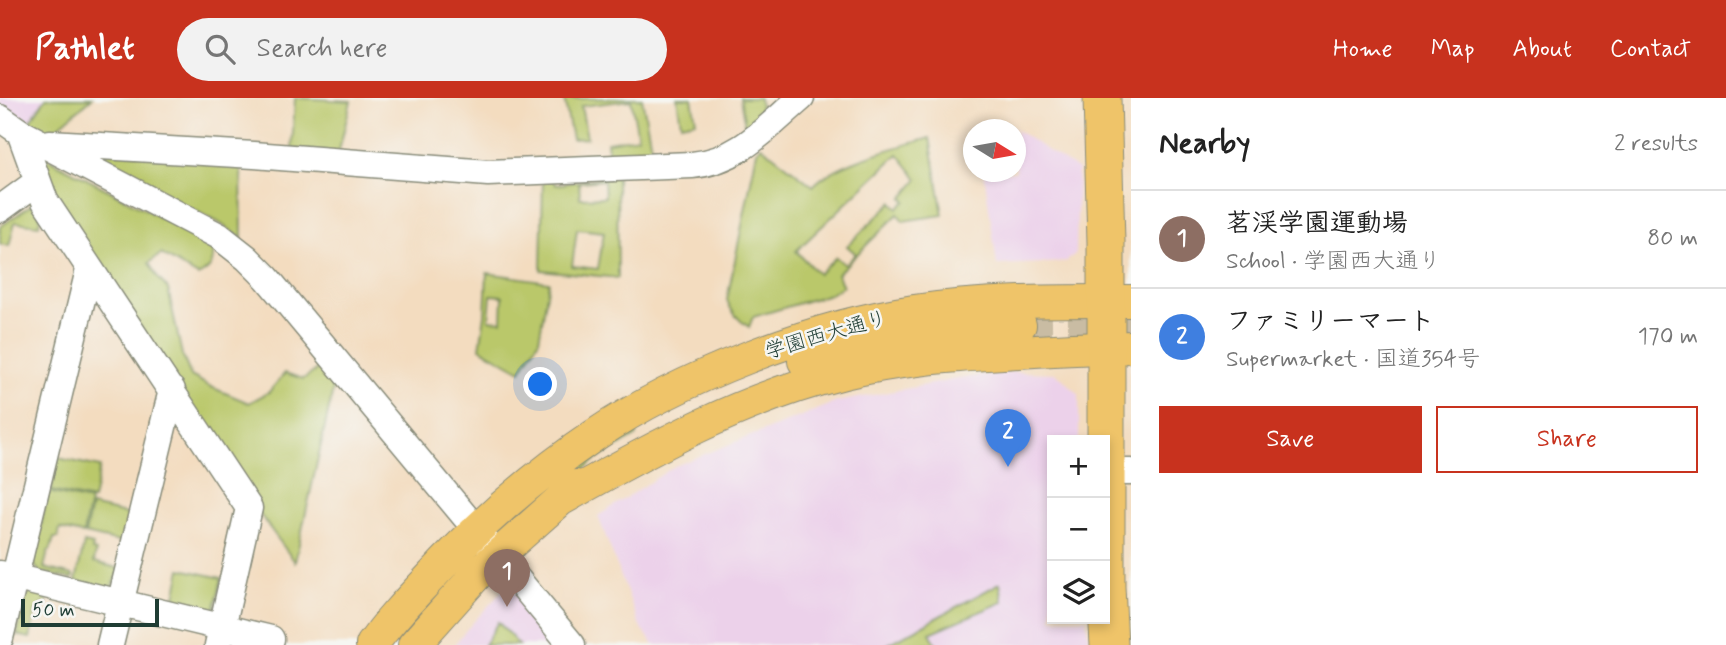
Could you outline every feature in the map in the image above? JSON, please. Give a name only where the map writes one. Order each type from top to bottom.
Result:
[{"type":"highway","points":[[1102,98],[1118,301],[1106,586],[1109,645]]},
{"type":"main road","name":"学園西大通り","points":[[372,645],[423,585],[477,529],[593,436],[682,386],[770,350],[843,326],[915,311],[1042,300],[1118,301]]},
{"type":"main road","name":"学園西大通り","points":[[550,469],[577,460],[653,418],[779,369],[840,350],[944,331],[1020,325]]},
{"type":"main road","name":"学園西大通り","points":[[562,499],[693,427],[748,404],[843,373],[901,361],[944,356],[1118,347]]},
{"type":"main road","name":"学園西大通り","points":[[414,645],[440,613],[497,554],[596,467],[688,406]]},
{"type":"street","points":[[21,131],[254,155],[488,173],[692,165],[720,160],[742,148],[801,98]]},
{"type":"street","points":[[21,131],[45,201],[249,508],[220,636]]},
{"type":"street","points":[[21,131],[219,236],[247,258],[267,278],[572,645]]},
{"type":"street","points":[[0,209],[37,182]]},
{"type":"street","points":[[0,639],[7,576],[89,270]]},
{"type":"street","points":[[110,645],[172,390]]},
{"type":"street","points":[[7,576],[120,604],[220,636],[271,639]]},
{"type":"shaded area","points":[[0,98],[46,98],[27,125],[0,105]]},
{"type":"shaded area","points":[[1026,136],[1078,170],[1076,253],[1066,262],[997,265],[985,182],[1026,182]]},
{"type":"shaded area","points":[[1012,372],[1056,373],[1079,394],[1079,435],[1047,435],[1047,624],[1087,624],[1089,645],[937,645],[930,633],[1002,602],[1000,583],[887,645],[654,645],[640,626],[598,516],[675,466],[837,402],[963,378]]},
{"type":"shaded area","points":[[508,585],[558,645],[454,645],[467,629]]},
{"type":"green space","points":[[46,98],[92,98],[50,134],[27,125]]},
{"type":"green space","points":[[295,98],[351,101],[338,155],[292,149]]},
{"type":"green space","points":[[642,98],[653,157],[609,160],[607,142],[638,137],[631,100],[581,106],[587,138],[572,139],[564,99]]},
{"type":"green space","points":[[677,98],[692,98],[696,121],[681,124]]},
{"type":"green space","points":[[740,98],[759,98],[762,118],[748,128],[745,125]]},
{"type":"green space","points":[[930,138],[943,215],[903,221],[898,214],[837,274],[843,286],[830,294],[753,317],[749,327],[738,319],[727,300],[757,151],[761,146],[813,186],[823,177],[851,163]],"holes":[[[898,154],[918,179],[903,198],[906,201],[898,208],[892,202],[847,246],[856,254],[845,265],[836,257],[818,274],[796,251]]]},
{"type":"green space","points":[[94,150],[241,161],[242,238],[218,222],[92,160]]},
{"type":"green space","points":[[45,157],[202,239],[213,249],[211,266],[198,276],[161,254],[149,263],[168,289],[182,355],[191,376],[249,403],[269,392],[285,373],[303,379],[320,365],[337,372],[295,562],[258,512],[48,193],[39,158]]},
{"type":"green space","points":[[617,175],[618,278],[541,270],[543,180],[552,179],[556,185]],"holes":[[[604,180],[605,197],[580,198],[579,182]],[[577,229],[604,232],[598,269],[572,266]]]},
{"type":"green space","points":[[31,205],[41,210],[39,225],[15,222],[9,246],[0,244],[0,227]]},
{"type":"green space","points":[[487,273],[549,282],[539,340],[521,371],[480,348]],"holes":[[[491,295],[503,296],[502,321],[489,320]]]},
{"type":"green space","points":[[636,432],[637,435],[597,459],[516,523],[509,513],[610,445]]},
{"type":"green space","points":[[58,458],[100,467],[93,500],[51,491]]},
{"type":"green space","points":[[48,492],[90,501],[83,534],[60,529],[58,538],[54,538],[48,551],[44,568],[73,575],[72,579],[40,572],[33,564]]},
{"type":"green space","points":[[91,506],[134,516],[128,544],[85,534]]},
{"type":"green space","points":[[84,543],[93,545],[92,550],[96,551],[94,562],[121,569],[110,589],[76,581]]},
{"type":"green space","points":[[181,569],[222,578],[214,611],[174,601]]},
{"type":"green space","points":[[1000,583],[1003,602],[930,633],[937,645],[887,645]]},
{"type":"green space","points":[[32,592],[48,595],[47,603],[36,610],[30,638],[17,635],[25,597]]},
{"type":"green space","points":[[498,622],[519,645],[484,645]]},
{"type":"tunnel","points":[[1020,325],[1131,323]]},
{"type":"place","name":"ファミリーマート","points":[[1008,467]]},
{"type":"place","name":"茗渓学園運動場","points":[[507,607]]}]
